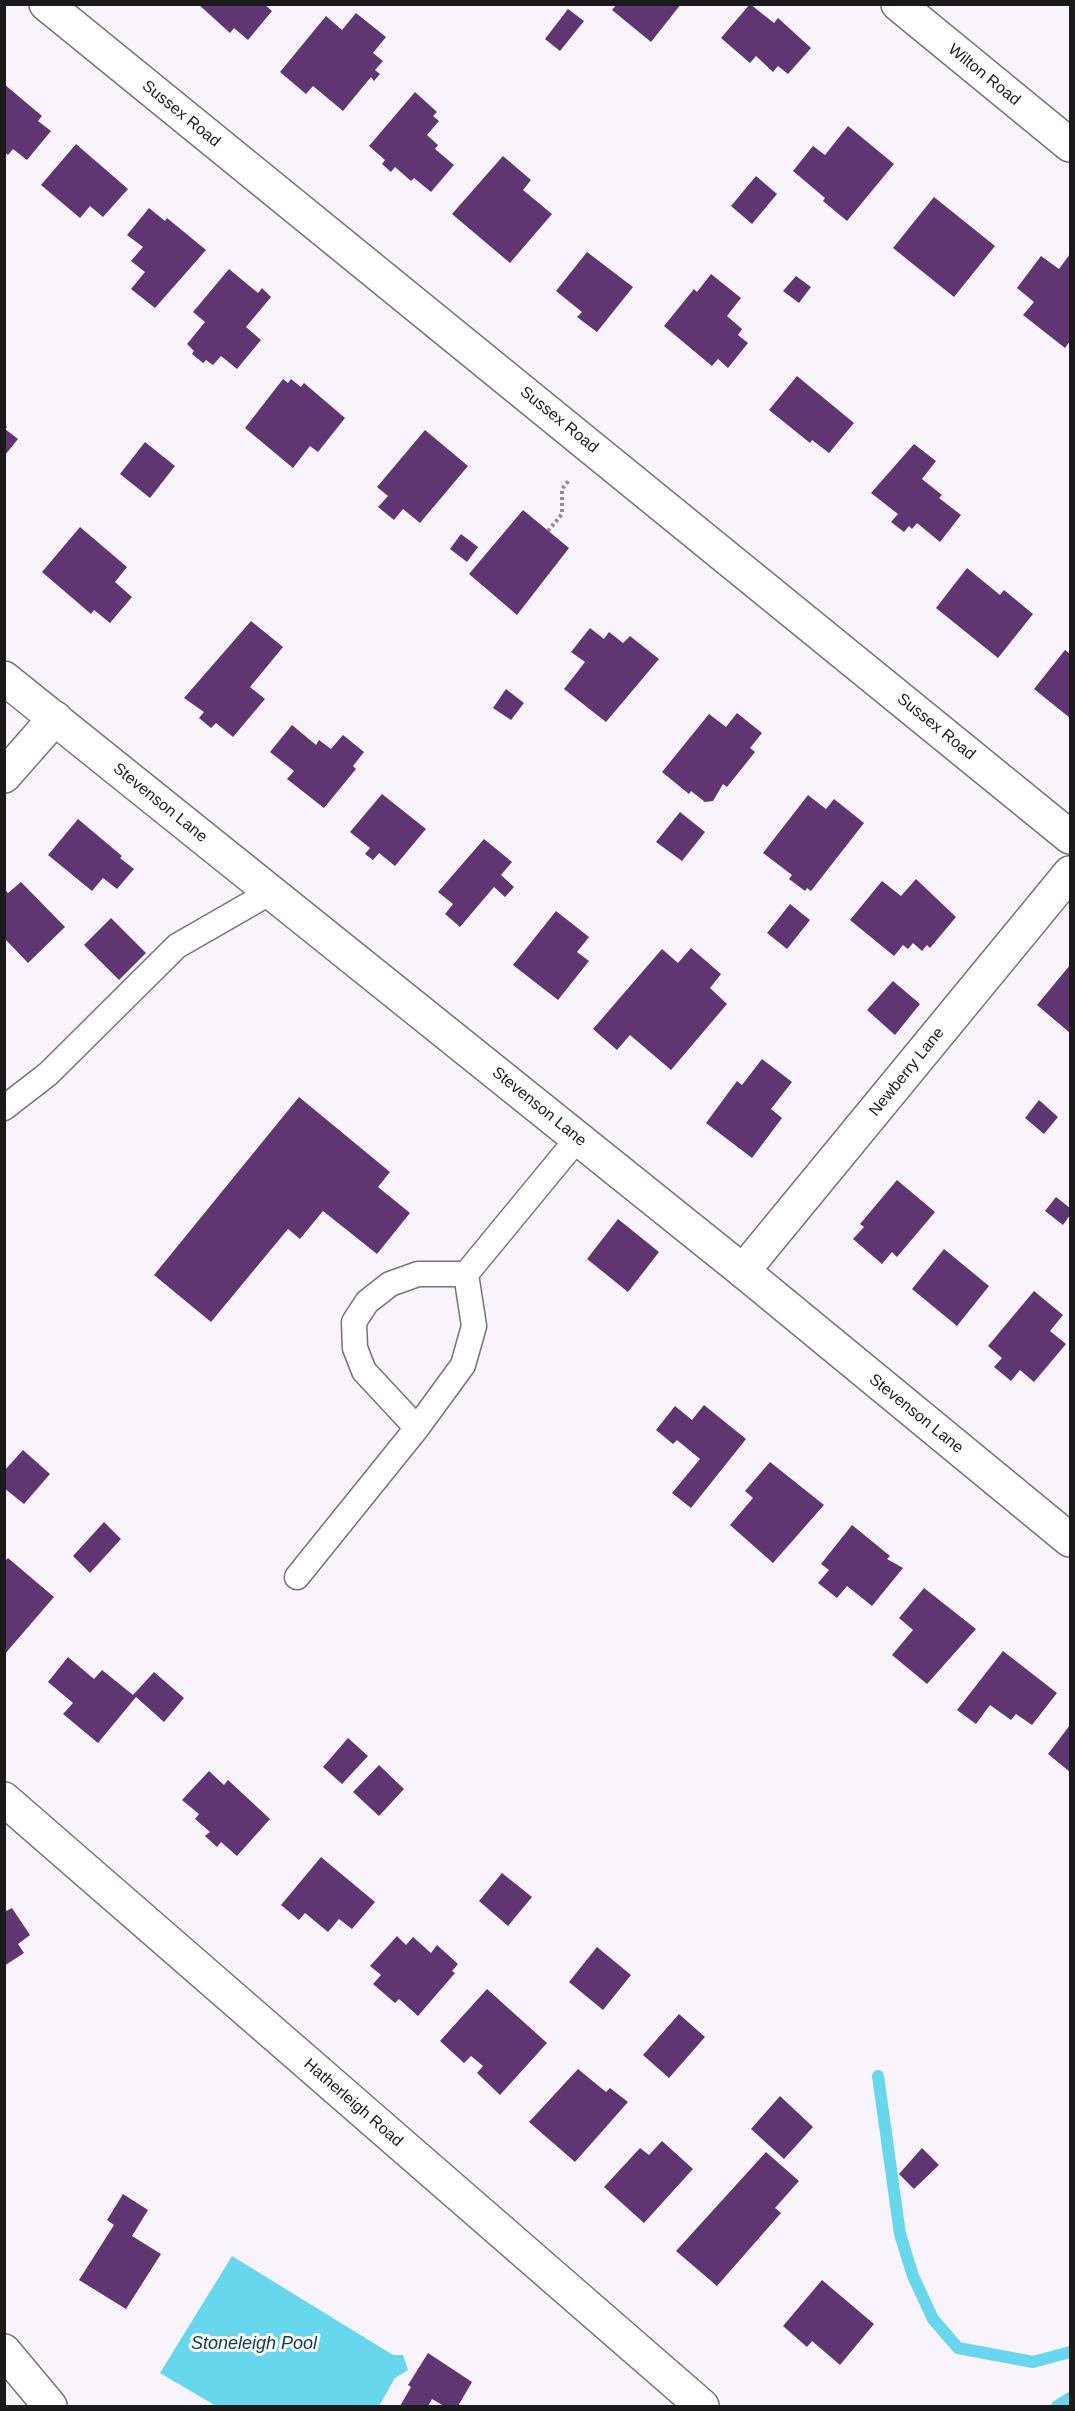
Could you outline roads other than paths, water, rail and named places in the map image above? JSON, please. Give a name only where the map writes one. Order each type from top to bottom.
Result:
[{"type":"street","name":"Sussex Road","points":[[46,4],[1071,837]]},
{"type":"street","name":"Wilton Road","points":[[898,4],[1071,145]]},
{"type":"street","name":"Stevenson Lane","points":[[4,678],[743,1271],[1071,1540]]},
{"type":"street","points":[[4,776],[55,718]]},
{"type":"street","name":"Newberry Lane","points":[[743,1271],[1071,873]]},
{"type":"street","name":"Hatherleigh Road","points":[[4,1798],[702,2406]]},
{"type":"street","points":[[4,2351],[50,2406]]},
{"type":"lane","points":[[4,1108],[48,1074],[177,946],[271,892]]},
{"type":"lane","points":[[297,1577],[417,1428],[463,1365],[474,1326],[465,1274],[578,1138]]},
{"type":"lane","points":[[417,1428],[364,1371],[355,1348],[354,1322],[367,1302],[390,1284],[418,1274],[465,1274]]},
{"type":"water","name":"Stoneleigh Pool","points":[[232,2256],[393,2355],[403,2355],[408,2370],[395,2378],[379,2406],[216,2406],[160,2373]]},
{"type":"waterway","points":[[878,2076],[900,2234],[913,2276],[933,2319],[958,2348],[1033,2362],[1070,2352]]},
{"type":"waterway","points":[[1057,2406],[1070,2398]]}]
